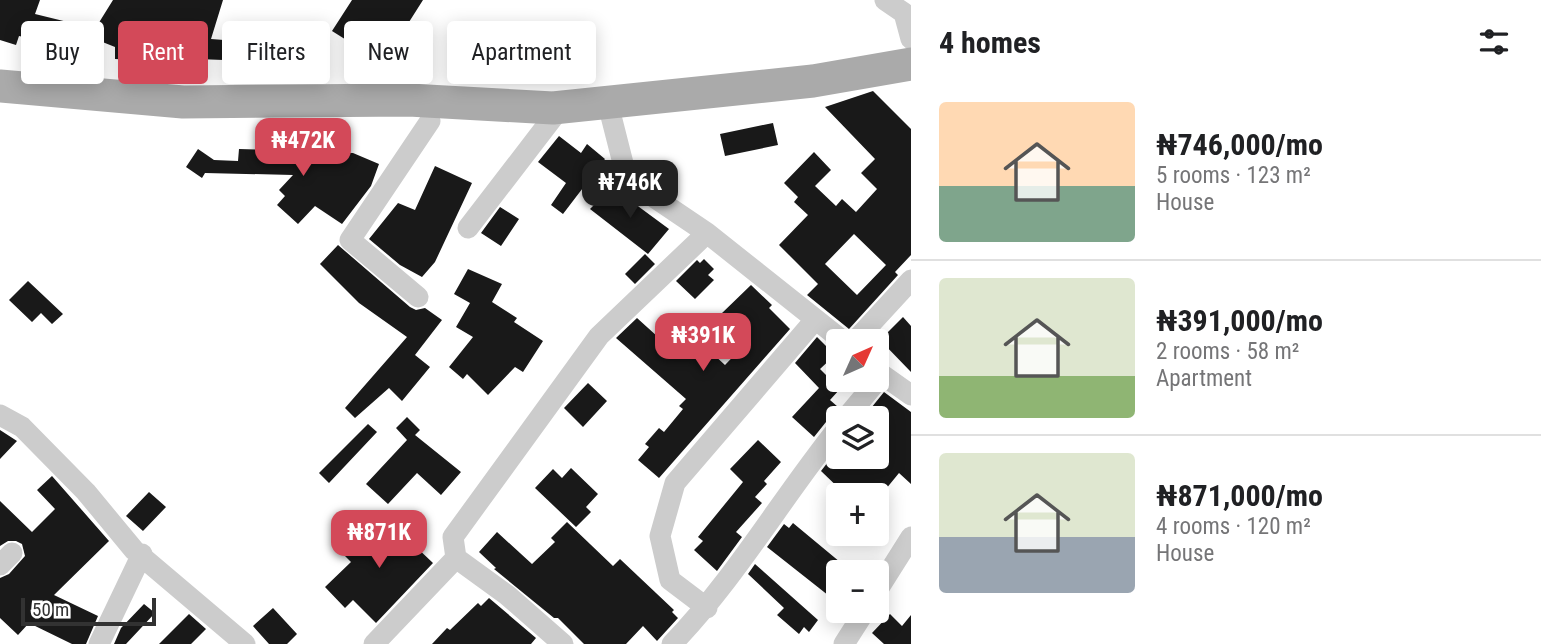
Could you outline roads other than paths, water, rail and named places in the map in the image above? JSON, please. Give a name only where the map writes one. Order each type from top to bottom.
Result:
[{"type":"main road","points":[[0,86],[183,102],[409,100],[553,108],[800,83],[911,64]]},
{"type":"main road","points":[[0,98],[61,100],[197,115],[430,121],[554,116],[759,100],[911,76]]},
{"type":"street","points":[[885,0],[904,13],[911,39]]},
{"type":"street","points":[[610,112],[627,179],[707,233],[826,329]]},
{"type":"street","points":[[468,228],[554,116]]},
{"type":"street","points":[[418,298],[350,240],[430,121]]},
{"type":"street","points":[[563,644],[507,595],[456,558],[453,537],[599,337],[707,233]]},
{"type":"street","points":[[866,329],[911,280]]},
{"type":"street","points":[[707,608],[670,580],[660,536],[675,483],[814,321]]},
{"type":"street","points":[[889,380],[911,395]]},
{"type":"street","points":[[0,415],[22,427],[86,492],[134,550],[246,644]]},
{"type":"street","points":[[671,644],[707,608],[799,476],[826,443]]},
{"type":"street","points":[[889,573],[911,537]]},
{"type":"street","points":[[99,644],[142,554]]},
{"type":"street","points":[[374,644],[456,558]]},
{"type":"street","points":[[844,644],[857,623]]}]
